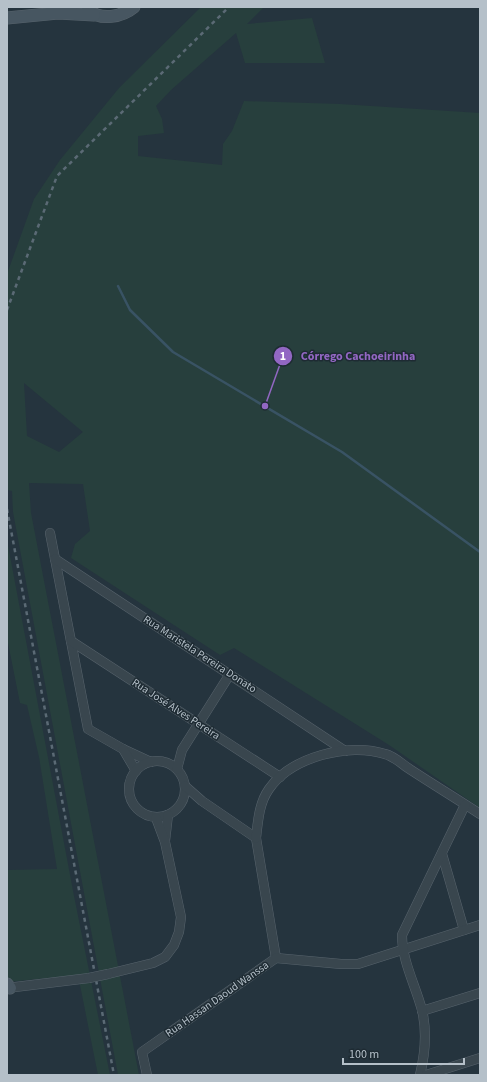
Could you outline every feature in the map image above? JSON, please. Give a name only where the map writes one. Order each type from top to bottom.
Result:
[{"type":"street","points":[[28,15],[45,7]]},
{"type":"street","points":[[7,18],[28,15],[89,11],[114,16],[124,14],[134,7]]},
{"type":"street","points":[[50,533],[88,729],[123,749],[151,762],[165,762],[177,769],[182,777],[185,786],[183,801],[177,810],[168,815],[156,818],[141,812],[131,800],[130,785],[136,771],[151,762]]},
{"type":"street","name":"Rua Maristela Pereira Donato","points":[[55,559],[345,751]]},
{"type":"street","name":"Rua José Alves Pereira","points":[[71,641],[280,777]]},
{"type":"street","points":[[177,769],[182,750],[230,674]]},
{"type":"street","points":[[123,749],[136,771]]},
{"type":"street","points":[[165,762],[182,750]]},
{"type":"street","points":[[276,958],[256,838],[259,810],[269,788],[295,765],[316,756],[345,751],[362,750],[386,754],[480,814]]},
{"type":"street","points":[[185,786],[202,801],[256,838]]},
{"type":"street","points":[[183,801],[202,801]]},
{"type":"street","points":[[420,1075],[424,1060],[422,1011],[402,949],[402,935],[466,805]]},
{"type":"street","points":[[164,842],[168,815]]},
{"type":"street","points":[[8,986],[88,978],[152,963],[165,957],[174,945],[179,932],[180,918],[164,842],[156,818]]},
{"type":"street","points":[[442,854],[464,930]]},
{"type":"street","name":"Rua Hassan Daoud Wanssa","points":[[147,1075],[142,1052],[276,958],[341,964],[358,964],[480,925]]},
{"type":"street","points":[[422,1011],[480,993]]},
{"type":"street","points":[[426,1075],[480,1058]]},
{"type":"green space","points":[[201,7],[264,7],[247,24],[312,18],[325,63],[245,63],[236,33],[171,90],[156,106],[162,119],[164,133],[138,136],[138,156],[222,165],[223,144],[232,131],[244,101],[340,104],[480,113],[480,808],[389,745],[234,648],[220,655],[71,558],[75,544],[90,531],[83,484],[29,483],[31,513],[139,1075],[118,1075],[13,512],[12,491],[7,490],[7,274],[34,199],[60,160],[119,88]],"holes":[[[24,383],[83,432],[59,452],[27,436]]]},
{"type":"green space","points":[[7,540],[74,896],[110,1075],[98,1075],[78,975],[7,982],[7,870],[57,869],[39,757],[27,705],[20,703],[7,638]]},
{"type":"waterway","points":[[118,286],[130,310],[173,352],[342,452],[480,552]]},
{"type":"railway","points":[[7,310],[57,176],[229,7]]},
{"type":"railway","points":[[7,509],[114,1075]]},
{"type":"place","name":"Córrego Cachoeirinha","points":[[265,406]]}]
